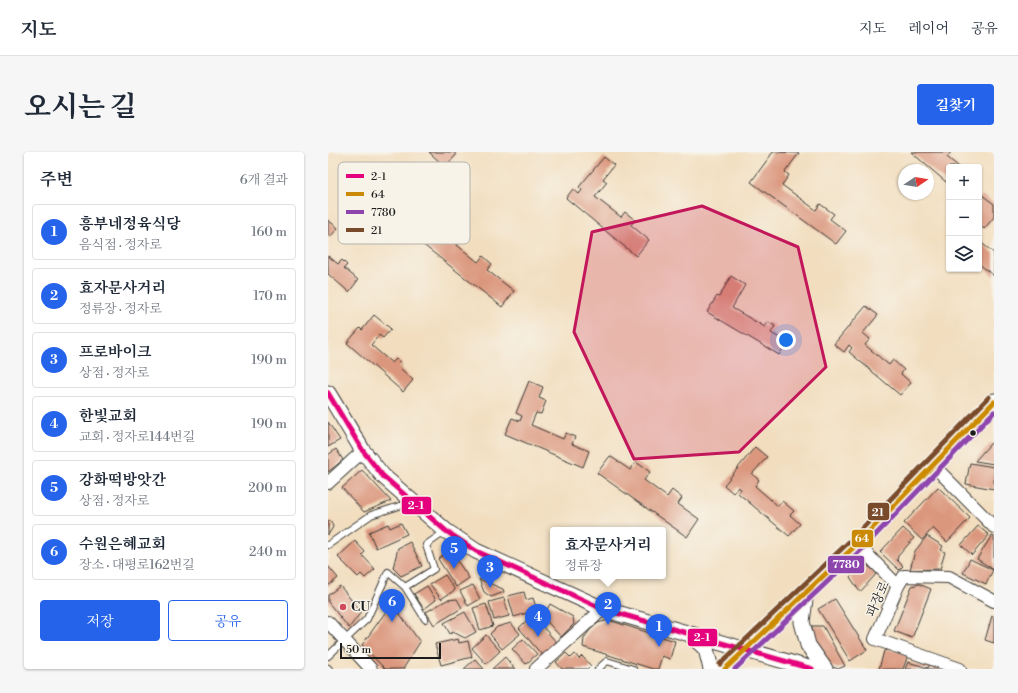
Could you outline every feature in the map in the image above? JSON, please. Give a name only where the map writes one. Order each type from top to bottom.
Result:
[{"type":"main road","points":[[724,669],[857,544],[994,402]]},
{"type":"street","points":[[328,393],[363,451],[384,476],[446,532],[476,551],[603,609],[812,669]]},
{"type":"street","points":[[328,483],[363,451]]},
{"type":"street","points":[[933,465],[994,527]]},
{"type":"street","points":[[857,544],[898,586]]},
{"type":"street","name":"파장로","points":[[960,669],[875,639],[898,586],[904,576],[949,577],[994,602]]},
{"type":"street","points":[[806,592],[802,622],[808,645],[826,669]]},
{"type":"street","points":[[536,669],[603,609]]},
{"type":"street","points":[[328,622],[371,669]]},
{"type":"street","points":[[692,635],[706,649],[711,669]]},
{"type":"lane","points":[[328,545],[371,515],[412,502]]},
{"type":"lane","points":[[405,587],[434,569],[426,545],[446,532]]},
{"type":"lane","points":[[328,656],[367,619],[388,572],[405,587],[425,619]]},
{"type":"lane","points":[[598,669],[607,661],[633,669]]},
{"type":"highlighted area","points":[[702,206],[798,247],[826,367],[739,452],[634,459],[574,332],[592,232]]},
{"type":"building","points":[[429,152],[454,152],[456,155],[450,162],[440,162]]},
{"type":"building","points":[[773,152],[799,153],[785,172],[789,175],[782,185],[816,210],[820,204],[834,214],[830,219],[846,231],[836,244],[751,182]]},
{"type":"building","points":[[911,152],[951,152],[947,157],[955,164],[946,164],[946,182],[934,172],[934,164],[925,164]]},
{"type":"building","points":[[604,157],[614,165],[603,179],[607,182],[595,197],[621,217],[625,212],[635,220],[631,225],[649,240],[636,256],[566,198],[573,189],[579,194],[582,190],[579,187]]},
{"type":"building","points":[[982,195],[994,204],[994,217],[984,229],[982,227]]},
{"type":"building","points":[[328,220],[338,228],[330,237],[328,235]]},
{"type":"building","points":[[982,243],[994,253],[994,276],[982,266]]},
{"type":"building","points":[[422,244],[456,244],[478,262],[483,256],[492,264],[487,270],[514,291],[502,307]]},
{"type":"building","points":[[328,256],[338,264],[342,260],[347,265],[344,268],[358,280],[349,292],[328,274]]},
{"type":"building","points":[[731,276],[745,285],[732,308],[765,327],[768,322],[775,326],[771,333],[787,342],[779,355],[707,312],[717,296],[719,297]]},
{"type":"building","points":[[866,306],[878,315],[863,333],[870,339],[865,345],[889,365],[893,360],[904,370],[901,374],[911,383],[900,395],[849,352],[852,348],[849,345],[844,352],[834,344]]},
{"type":"building","points":[[374,315],[391,329],[383,338],[379,335],[371,345],[392,363],[396,359],[402,364],[400,368],[413,380],[403,392],[347,343],[360,328],[362,330]]},
{"type":"building","points":[[529,381],[543,387],[539,398],[546,401],[541,414],[536,413],[531,425],[563,439],[566,433],[575,437],[572,444],[589,451],[583,467],[505,434],[512,418],[520,421],[522,416],[516,413]]},
{"type":"building","points":[[328,422],[340,440],[328,447]]},
{"type":"building","points":[[991,443],[994,444],[994,464],[975,461]]},
{"type":"building","points":[[755,447],[767,457],[752,474],[759,480],[755,486],[778,506],[782,501],[794,511],[790,515],[800,524],[789,536],[738,493],[741,489],[738,487],[733,493],[724,485]]},
{"type":"building","points":[[336,449],[343,460],[328,472],[328,455]]},
{"type":"building","points":[[610,456],[630,470],[636,462],[650,472],[644,480],[667,497],[672,490],[682,498],[678,504],[699,519],[687,537],[597,473]]},
{"type":"building","points":[[970,463],[994,467],[994,489],[966,484]]},
{"type":"building","points":[[362,470],[391,501],[364,512],[342,488]]},
{"type":"building","points":[[938,487],[970,518],[947,542],[933,528],[922,540],[904,523]]},
{"type":"building","points":[[328,521],[331,521],[333,527],[328,535]]},
{"type":"building","points":[[401,523],[407,534],[376,548],[369,532],[388,524],[390,528]]},
{"type":"building","points":[[978,526],[989,535],[972,555],[961,545]]},
{"type":"building","points":[[903,528],[914,538],[898,556],[897,560],[903,566],[899,570],[880,552]]},
{"type":"building","points":[[992,535],[994,536],[994,570],[977,559]]},
{"type":"building","points":[[927,536],[943,546],[941,550],[945,552],[940,569],[910,570],[915,551]]},
{"type":"building","points":[[355,541],[365,552],[362,555],[375,569],[365,578],[361,574],[358,577],[338,557]]},
{"type":"building","points":[[410,542],[422,566],[401,576],[393,568],[398,548]]},
{"type":"building","points":[[444,554],[456,559],[469,578],[456,587],[438,559]]},
{"type":"building","points":[[970,559],[993,570],[986,584],[963,573]]},
{"type":"building","points":[[863,562],[877,573],[860,592],[850,577]]},
{"type":"building","points":[[328,566],[338,578],[328,586]]},
{"type":"building","points":[[445,575],[455,590],[441,599],[430,584]]},
{"type":"building","points":[[479,579],[503,589],[504,592],[491,597],[484,592]]},
{"type":"building","points":[[919,584],[931,589],[912,638],[894,631],[912,586]]},
{"type":"building","points":[[473,585],[480,599],[468,606],[460,591]]},
{"type":"building","points":[[340,586],[361,612],[349,628],[328,602],[328,595]]},
{"type":"building","points":[[427,586],[436,600],[424,609],[414,594]]},
{"type":"building","points":[[524,592],[526,600],[533,598],[537,610],[514,617],[508,596]]},
{"type":"building","points":[[504,598],[509,616],[494,620],[489,602]]},
{"type":"building","points":[[457,599],[462,608],[434,625],[426,612],[447,600]]},
{"type":"building","points":[[835,599],[867,650],[850,661],[818,609]]},
{"type":"building","points":[[392,603],[420,642],[403,669],[385,669],[362,645]]},
{"type":"building","points":[[486,604],[493,626],[480,630],[473,608]]},
{"type":"building","points":[[550,604],[573,617],[574,624],[561,637],[543,617]]},
{"type":"building","points":[[465,612],[476,632],[465,638],[453,632],[450,634],[444,623]]},
{"type":"building","points":[[992,616],[994,617],[994,643],[985,640]]},
{"type":"building","points":[[528,619],[537,620],[557,643],[543,656],[519,628]]},
{"type":"building","points":[[608,620],[675,641],[670,659],[662,656],[658,669],[653,669],[583,647],[584,638],[590,630],[598,623]]},
{"type":"building","points":[[511,623],[520,634],[502,649],[490,634],[497,627]]},
{"type":"building","points":[[812,626],[823,626],[845,666],[838,669],[819,661],[812,647]]},
{"type":"building","points":[[486,635],[500,651],[486,664],[472,648]]},
{"type":"building","points":[[458,639],[459,643],[468,641],[472,657],[441,665],[435,644]]},
{"type":"building","points":[[523,639],[537,654],[526,664],[512,649]]},
{"type":"building","points":[[889,649],[908,655],[903,669],[879,669],[884,651]]},
{"type":"building","points":[[566,653],[571,658],[575,654],[579,659],[582,656],[591,666],[588,669],[562,669],[556,662]]},
{"type":"building","points":[[505,657],[515,669],[492,669]]},
{"type":"building","points":[[475,659],[484,669],[464,669]]},
{"type":"building","points":[[908,662],[928,668],[930,664],[944,669],[905,669]]},
{"type":"transit line","name":"2-1","points":[[328,393],[363,451],[383,476],[446,531],[476,551],[603,609],[812,669]]},
{"type":"transit line","name":"21","points":[[720,664],[852,539],[989,397]]},
{"type":"transit line","name":"64","points":[[725,669],[857,544],[994,402]]},
{"type":"transit line","name":"7780","points":[[735,669],[862,549],[994,412]]},
{"type":"place","name":"강화떡방앗간","points":[[454,569]]},
{"type":"place","name":"프로바이크","points":[[490,588]]},
{"type":"place","name":"CU","points":[[343,607]]},
{"type":"place","name":"수원은혜교회","points":[[392,622]]},
{"type":"place","name":"효자문사거리","points":[[608,625]]},
{"type":"place","name":"한빛교회","points":[[538,637]]},
{"type":"place","name":"흥부네정육식당","points":[[659,647]]}]
